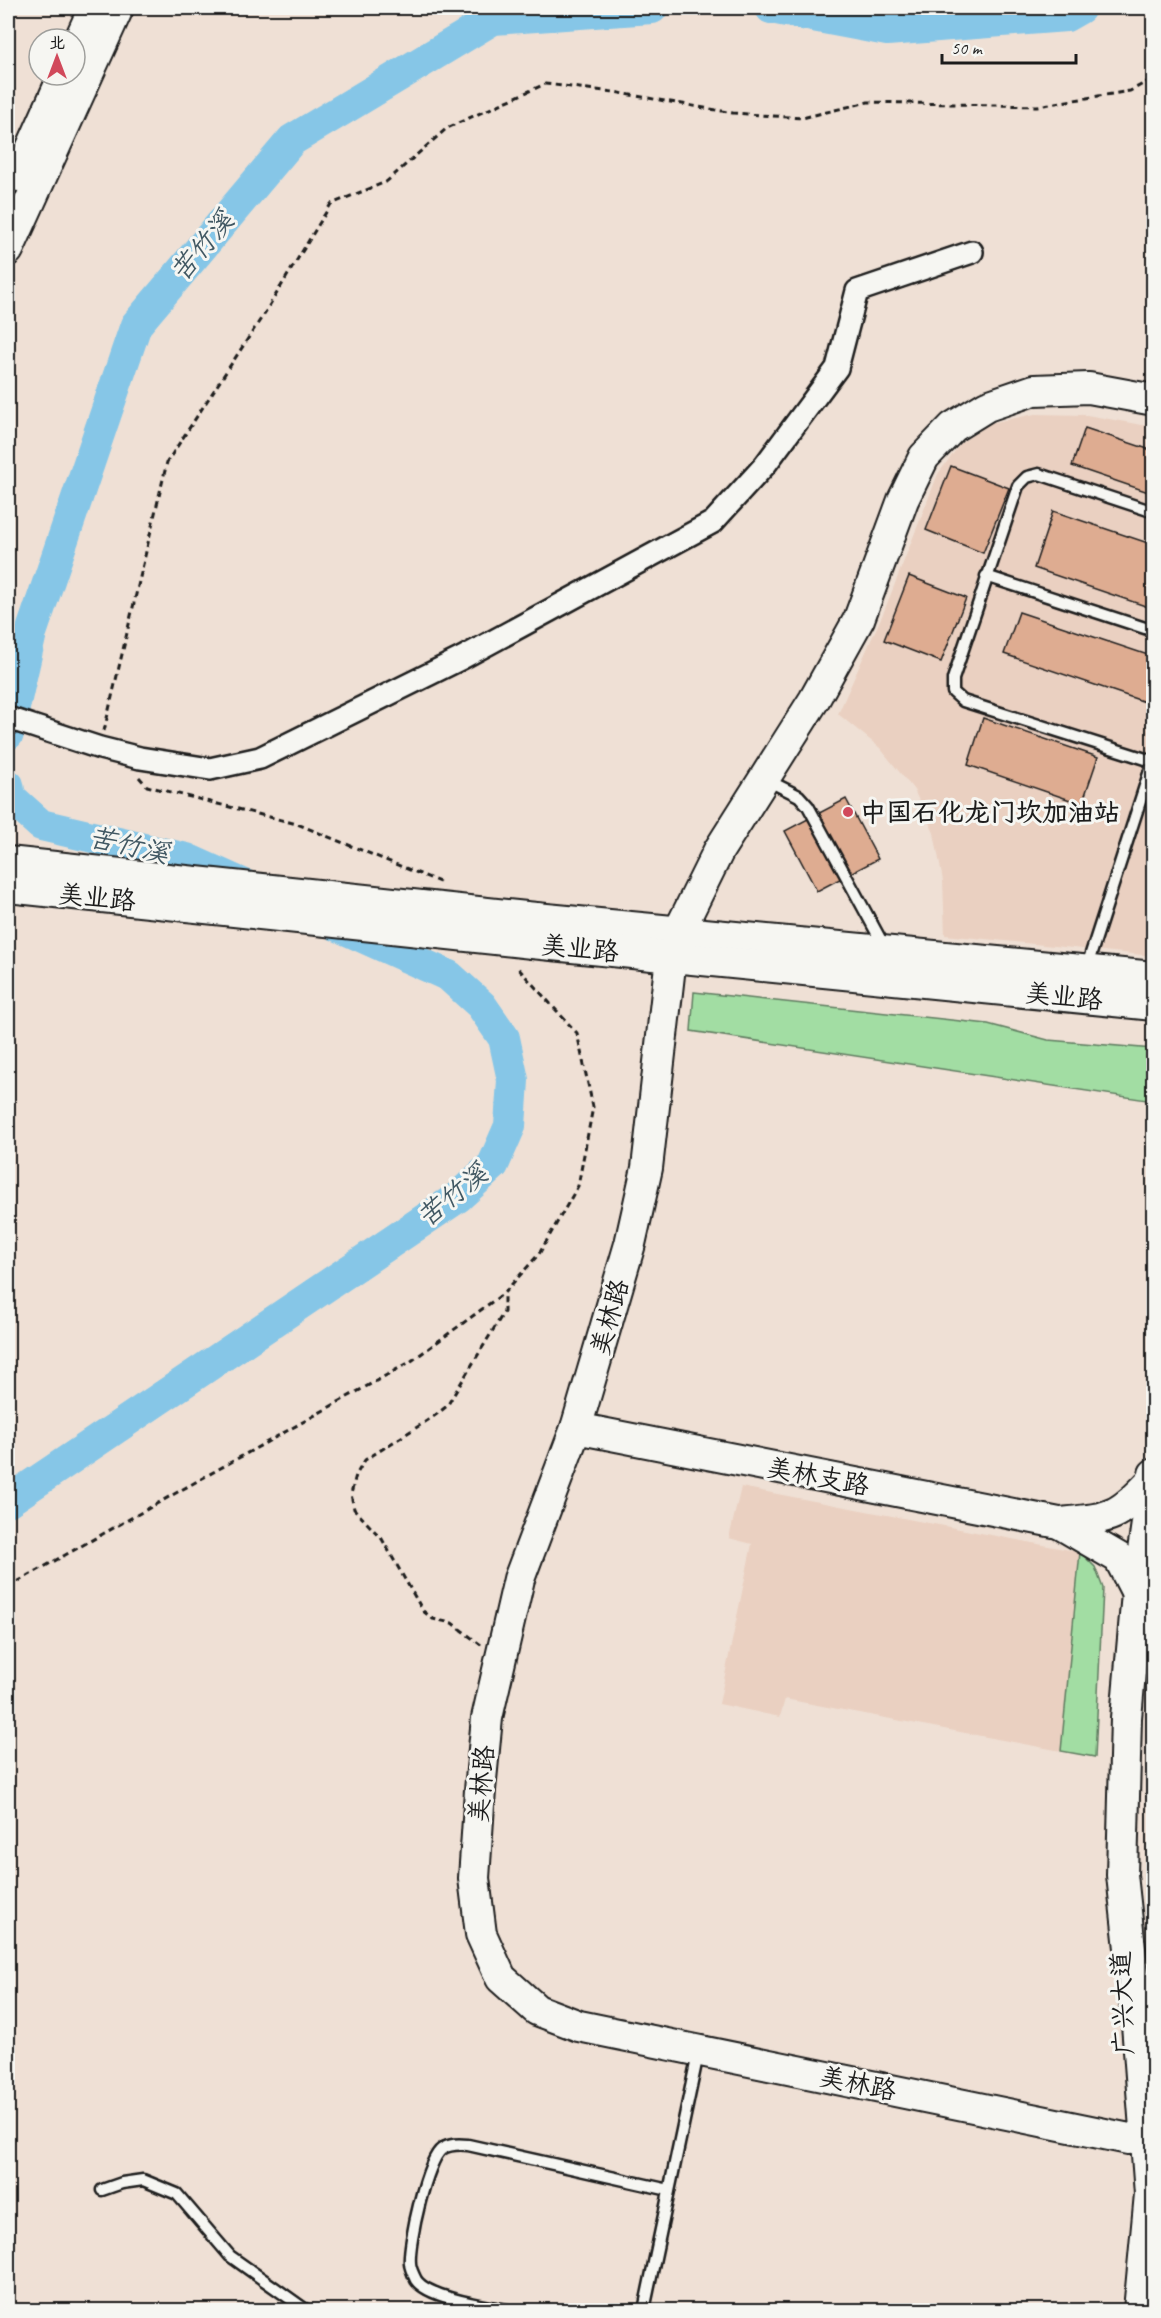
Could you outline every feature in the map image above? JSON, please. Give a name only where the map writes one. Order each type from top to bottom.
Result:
[{"type":"street","points":[[85,27],[94,8]]},
{"type":"street","points":[[8,250],[118,8]]},
{"type":"street","points":[[8,201],[59,87]]},
{"type":"street","points":[[8,718],[140,758],[210,770],[260,758],[462,658],[713,522],[765,465],[837,368],[857,291],[972,252]]},
{"type":"street","name":"美林路","points":[[1129,2139],[579,2026],[537,2010],[501,1978],[481,1934],[474,1878],[487,1718],[519,1579],[576,1428],[630,1244],[647,1168],[674,945],[719,850],[814,700],[859,619],[903,500],[924,458],[953,427],[987,406],[1034,390],[1089,388],[1154,400]]},
{"type":"street","name":"美业路","points":[[8,862],[527,941]]},
{"type":"street","name":"美业路","points":[[8,887],[527,941],[888,952],[1086,971],[1153,998]]},
{"type":"street","name":"美业路","points":[[674,945],[1153,998]]},
{"type":"street","name":"美林支路","points":[[576,1428],[1059,1524]]},
{"type":"street","points":[[1059,1524],[1114,1515],[1132,1502],[1153,1477]]},
{"type":"street","name":"广兴大道","points":[[1120,2310],[1132,2200],[1118,1973],[1126,1718],[1137,1593],[1153,1477]]},
{"type":"street","points":[[1059,1524],[1119,1558],[1137,1593]]},
{"type":"street","name":"广兴大道","points":[[1122,1875],[1134,1985],[1150,2194],[1139,2310]]},
{"type":"lane","points":[[1086,971],[1153,759],[963,701],[953,692],[953,679],[1018,486],[1027,477],[1039,474],[1154,512]]},
{"type":"lane","points":[[986,576],[1154,631]]},
{"type":"lane","points":[[764,779],[788,789],[808,806],[888,952]]},
{"type":"lane","points":[[644,2310],[699,2050]]},
{"type":"lane","points":[[507,2310],[445,2297],[417,2282],[410,2265],[411,2244],[429,2166],[440,2150],[454,2144],[468,2145],[669,2190]]},
{"type":"lane","points":[[102,2190],[122,2183],[142,2180],[177,2194],[230,2256],[306,2310]]},
{"type":"path","points":[[100,747],[167,462],[266,311],[331,204],[386,182],[447,128],[546,84],[614,92],[733,113],[801,118],[868,102],[1037,106],[1130,91],[1154,78]]},
{"type":"path","points":[[140,758],[135,773],[147,786],[297,824],[445,884]]},
{"type":"path","points":[[8,1587],[410,1362],[504,1293],[539,1254],[578,1186],[593,1107],[577,1034],[527,941]]},
{"type":"path","points":[[500,1659],[452,1623],[433,1619],[423,1611],[382,1539],[354,1509],[351,1494],[356,1476],[365,1460],[447,1406],[504,1312],[504,1293]]},
{"type":"shaded area","points":[[1035,414],[1087,415],[1153,427],[1153,956],[945,935],[943,881],[934,833],[914,790],[880,748],[838,714],[885,609],[938,474],[961,443],[990,423]]},
{"type":"shaded area","points":[[741,1487],[1080,1552],[1061,1751],[785,1699],[780,1717],[719,1704],[752,1544],[729,1538]]},
{"type":"green space","points":[[694,992],[988,1024],[1048,1040],[1153,1049],[1153,1101],[691,1031]]},
{"type":"green space","points":[[1080,1552],[1095,1567],[1103,1588],[1095,1757],[1061,1751]]},
{"type":"building","points":[[1085,428],[1154,451],[1154,494],[1072,466]]},
{"type":"building","points":[[951,466],[1009,488],[983,553],[926,530]]},
{"type":"building","points":[[1053,511],[1154,545],[1154,609],[1034,568]]},
{"type":"building","points":[[909,576],[966,598],[941,662],[884,640]]},
{"type":"building","points":[[1019,612],[1154,657],[1154,686],[1148,703],[1004,654]]},
{"type":"building","points":[[983,718],[1098,757],[1082,804],[968,765]]},
{"type":"building","points":[[846,799],[878,859],[817,891],[785,831]]},
{"type":"waterway","name":"苦竹溪","points":[[8,734],[31,633],[136,325],[292,140],[493,19],[652,8]]},
{"type":"waterway","name":"苦竹溪","points":[[771,8],[887,30],[1066,16],[1080,8]]},
{"type":"waterway","name":"苦竹溪","points":[[8,785],[10,797],[41,825],[187,859],[247,886]]},
{"type":"waterway","name":"苦竹溪","points":[[8,1501],[458,1197],[493,1165],[510,1126],[513,1080],[504,1038],[481,1005],[449,976],[334,924]]},
{"type":"place","name":"中国石化龙门坎加油站","points":[[848,812]]}]
